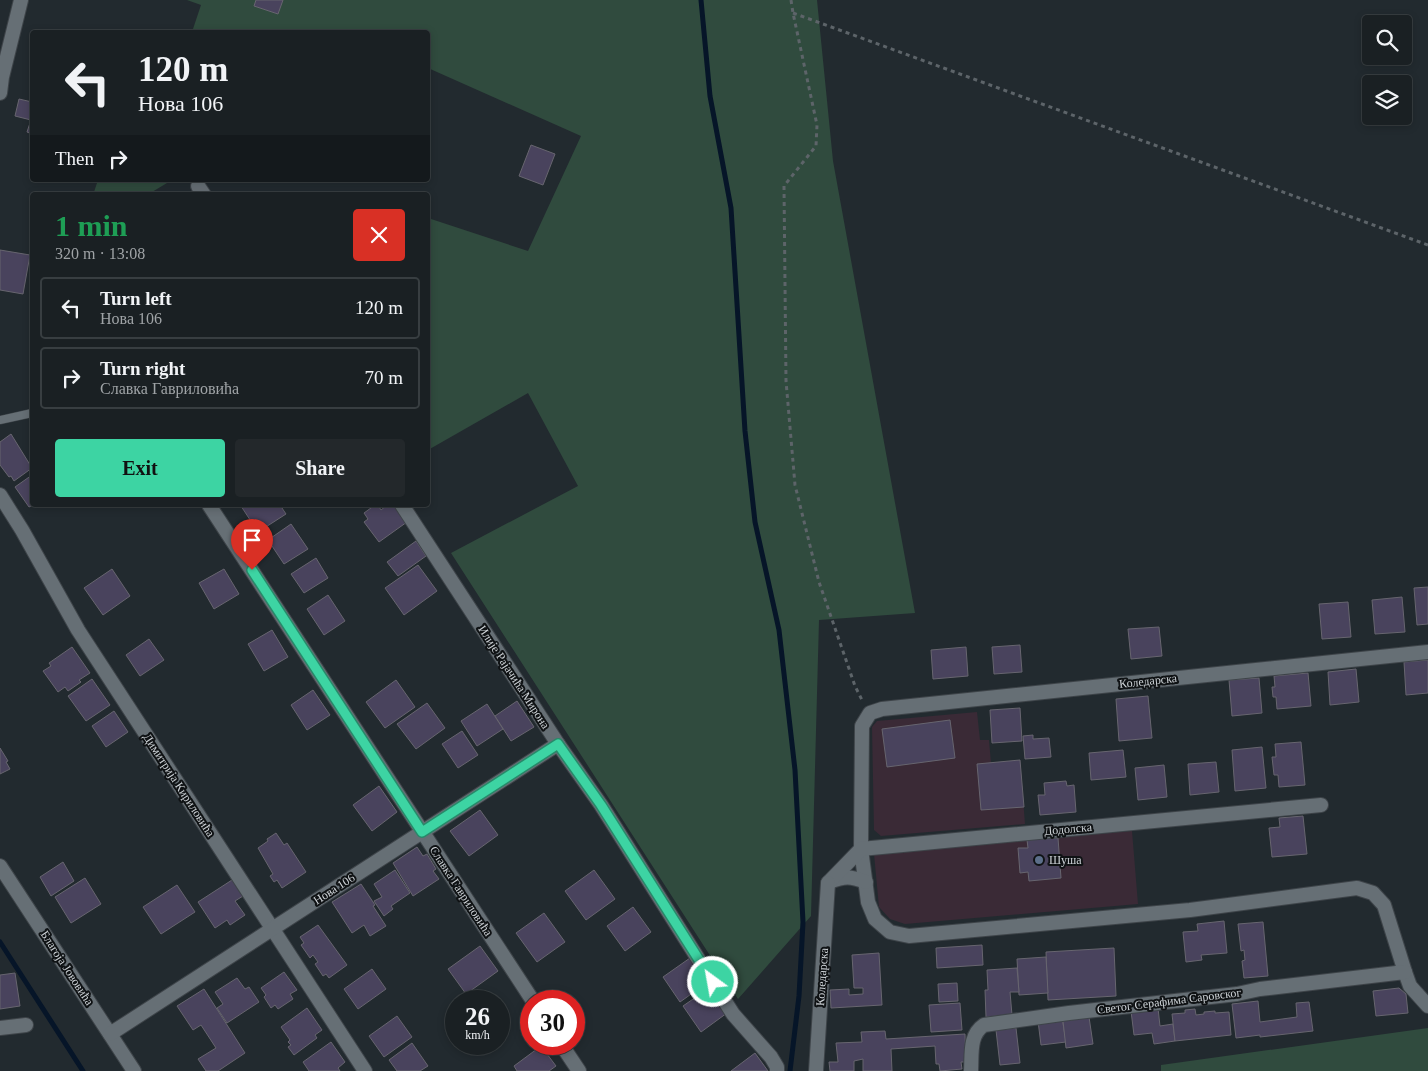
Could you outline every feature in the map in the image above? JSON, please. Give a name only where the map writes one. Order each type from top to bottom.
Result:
[{"type":"street","points":[[0,93],[2,77],[21,0]]},
{"type":"street","name":"Димитрија Кириловића","points":[[0,495],[22,530],[78,630],[365,1071]]},
{"type":"street","name":"Славка Гавриловића","points":[[210,507],[526,990]]},
{"type":"street","name":"Илије Рајачића Мирона","points":[[403,507],[558,744],[601,805],[733,1014],[771,1058],[777,1067],[777,1071]]},
{"type":"street","name":"Коледарска","points":[[870,713],[882,709],[1428,652]]},
{"type":"street","points":[[870,713],[862,726],[861,849],[868,902],[875,919],[890,932],[908,936],[1190,910],[1357,888],[1373,893],[1384,905],[1410,986],[1428,1006]]},
{"type":"street","name":"Нова 106","points":[[110,1034],[558,744]]},
{"type":"street","name":"Додолска","points":[[861,849],[1321,806]]},
{"type":"street","points":[[828,882],[861,849]]},
{"type":"street","name":"Благоја Јововића","points":[[0,866],[134,1071]]},
{"type":"street","points":[[828,882],[843,877],[853,877],[866,882]]},
{"type":"street","name":"Коледарска","points":[[816,1071],[828,882]]},
{"type":"street","name":"Светог Серафима Саровског","points":[[970,1071],[975,1034],[984,1025],[1069,1012],[1238,994],[1260,989],[1404,972]]},
{"type":"street","points":[[0,1028],[26,1025]]},
{"type":"street","points":[[568,1055],[579,1071]]},
{"type":"lane","points":[[0,420],[30,413]]},
{"type":"path","points":[[791,0],[817,125],[816,146],[784,186],[786,381],[795,485],[819,582],[855,686],[870,713]]},
{"type":"path","points":[[793,13],[1428,244]]},
{"type":"shaded area","points":[[977,712],[980,740],[989,740],[991,763],[1020,760],[1025,824],[881,836],[874,830],[872,727],[877,721]]},
{"type":"shaded area","name":"Шуша","points":[[1132,831],[1138,904],[905,924],[890,919],[879,907],[874,854]]},
{"type":"green space","points":[[187,0],[817,0],[833,161],[915,613],[819,620],[811,916],[738,999],[451,553],[578,486],[528,393],[430,449],[430,219],[528,251],[581,136],[430,69],[430,30],[193,30],[201,5]]},
{"type":"green space","points":[[97,182],[169,182],[152,192],[94,192]]},
{"type":"green space","points":[[1428,1028],[1428,1071],[1161,1071],[1161,1065]]},
{"type":"building","points":[[256,0],[283,0],[278,14],[254,6]]},
{"type":"building","points":[[19,99],[30,102],[30,120],[15,116]]},
{"type":"building","points":[[531,145],[555,154],[543,185],[519,176]]},
{"type":"building","points":[[0,250],[30,255],[23,294],[0,290]]},
{"type":"building","points":[[11,434],[30,465],[30,469],[14,481],[0,465],[0,442]]},
{"type":"building","points":[[30,476],[30,506],[29,507],[15,487]]},
{"type":"building","points":[[242,507],[281,507],[286,514],[258,532]]},
{"type":"building","points":[[372,507],[379,507],[381,510],[385,507],[396,507],[407,522],[379,542],[364,522],[368,519],[364,513]]},
{"type":"building","points":[[291,524],[308,549],[284,564],[268,540]]},
{"type":"building","points":[[416,541],[426,556],[398,576],[387,562]]},
{"type":"building","points":[[316,558],[328,578],[304,593],[291,574]]},
{"type":"building","points":[[418,565],[437,591],[404,615],[385,588]]},
{"type":"building","points":[[112,569],[130,596],[103,615],[84,588]]},
{"type":"building","points":[[224,569],[239,594],[214,609],[199,583]]},
{"type":"building","points":[[1428,587],[1428,624],[1417,625],[1414,588]]},
{"type":"building","points":[[328,595],[345,621],[324,635],[307,609]]},
{"type":"building","points":[[1402,597],[1405,632],[1375,634],[1372,600]]},
{"type":"building","points":[[1348,602],[1351,637],[1322,639],[1319,604]]},
{"type":"building","points":[[1159,627],[1162,656],[1131,659],[1128,629]]},
{"type":"building","points":[[272,630],[288,657],[264,671],[248,644]]},
{"type":"building","points":[[149,639],[164,660],[140,676],[126,655]]},
{"type":"building","points":[[1020,645],[1022,672],[994,674],[992,647]]},
{"type":"building","points":[[72,647],[90,673],[79,680],[81,682],[68,691],[65,687],[58,692],[43,671],[51,666],[49,663]]},
{"type":"building","points":[[966,647],[968,676],[933,679],[931,650]]},
{"type":"building","points":[[1428,660],[1428,693],[1406,695],[1404,662]]},
{"type":"building","points":[[1356,669],[1359,702],[1330,705],[1328,672]]},
{"type":"building","points":[[1308,673],[1311,706],[1277,709],[1276,697],[1273,697],[1272,687],[1275,687],[1274,676]]},
{"type":"building","points":[[1259,678],[1262,713],[1232,716],[1229,680]]},
{"type":"building","points":[[92,679],[110,705],[86,721],[68,696]]},
{"type":"building","points":[[396,680],[415,707],[385,728],[366,702]]},
{"type":"building","points":[[313,690],[330,715],[307,730],[291,705]]},
{"type":"building","points":[[1148,696],[1152,738],[1119,741],[1116,699]]},
{"type":"building","points":[[517,701],[534,727],[511,741],[495,716]]},
{"type":"building","points":[[427,703],[445,728],[416,749],[397,724]]},
{"type":"building","points":[[487,704],[503,729],[477,746],[461,721]]},
{"type":"building","points":[[1020,708],[1022,741],[992,743],[990,710]]},
{"type":"building","points":[[114,711],[128,732],[106,747],[92,726]]},
{"type":"building","points":[[950,720],[955,758],[887,767],[882,729]]},
{"type":"building","points":[[462,731],[478,755],[458,768],[442,744]]},
{"type":"building","points":[[1033,735],[1033,739],[1049,738],[1051,757],[1025,759],[1023,736]]},
{"type":"building","points":[[1301,742],[1305,785],[1279,787],[1278,775],[1274,775],[1272,757],[1276,757],[1275,744]]},
{"type":"building","points":[[1262,747],[1266,788],[1235,791],[1232,750]]},
{"type":"building","points":[[0,748],[8,761],[6,762],[10,769],[0,774]]},
{"type":"building","points":[[1123,750],[1126,777],[1091,780],[1089,753]]},
{"type":"building","points":[[1020,760],[1024,807],[981,810],[977,764]]},
{"type":"building","points":[[1216,762],[1219,792],[1190,795],[1188,764]]},
{"type":"building","points":[[1164,765],[1167,797],[1138,800],[1135,768]]},
{"type":"building","points":[[1066,781],[1067,786],[1074,785],[1076,812],[1040,815],[1038,795],[1045,795],[1044,783]]},
{"type":"building","points":[[379,786],[397,812],[372,831],[353,805]]},
{"type":"building","points":[[480,810],[498,835],[469,856],[450,831]]},
{"type":"building","points":[[1303,816],[1307,854],[1272,857],[1269,828],[1280,827],[1279,818]]},
{"type":"building","points":[[276,833],[284,845],[287,843],[306,872],[282,888],[277,880],[274,882],[270,876],[273,874],[258,848]]},
{"type":"building","name":"Шуша","points":[[1058,838],[1061,878],[1029,881],[1028,872],[1020,873],[1018,848],[1028,848],[1027,840]]},
{"type":"building","points":[[417,847],[423,856],[427,854],[436,869],[433,871],[439,879],[413,896],[393,863]]},
{"type":"building","points":[[63,862],[74,881],[51,896],[40,877]]},
{"type":"building","points":[[395,870],[410,893],[391,906],[393,909],[384,916],[374,901],[382,897],[374,884]]},
{"type":"building","points":[[594,870],[615,899],[586,920],[565,891]]},
{"type":"building","points":[[85,878],[101,904],[71,923],[55,897]]},
{"type":"building","points":[[232,880],[243,896],[235,901],[245,915],[230,925],[227,920],[215,928],[198,902]]},
{"type":"building","points":[[361,884],[386,926],[370,936],[364,925],[352,933],[332,902]]},
{"type":"building","points":[[177,885],[195,912],[161,934],[143,907]]},
{"type":"building","points":[[633,907],[651,932],[625,951],[607,926]]},
{"type":"building","points":[[544,913],[565,942],[537,962],[516,933]]},
{"type":"building","points":[[1224,921],[1227,953],[1201,955],[1202,960],[1186,962],[1183,932],[1198,931],[1197,924]]},
{"type":"building","points":[[1263,922],[1268,976],[1244,978],[1242,961],[1245,960],[1244,950],[1241,951],[1238,924]]},
{"type":"building","points":[[318,925],[347,965],[329,978],[326,974],[323,976],[315,964],[318,962],[313,955],[310,958],[301,945],[304,943],[300,937]]},
{"type":"building","points":[[982,945],[983,965],[937,968],[936,948]]},
{"type":"building","points":[[480,946],[498,971],[472,990],[463,990],[448,969]]},
{"type":"building","points":[[1114,948],[1116,996],[1048,1000],[1046,952]]},
{"type":"building","points":[[879,953],[882,1005],[831,1008],[830,990],[849,989],[849,995],[863,994],[863,988],[854,988],[852,955]]},
{"type":"building","points":[[1046,957],[1048,993],[1019,995],[1017,959]]},
{"type":"building","points":[[690,958],[708,982],[680,1002],[663,977]]},
{"type":"building","points":[[1017,968],[1019,992],[1010,992],[1012,1015],[986,1017],[985,990],[988,990],[987,970]]},
{"type":"building","points":[[372,969],[386,989],[358,1009],[344,989]]},
{"type":"building","points":[[284,972],[297,990],[290,994],[293,999],[278,1009],[275,1005],[271,1008],[261,988]]},
{"type":"building","points":[[15,973],[20,1006],[0,1009],[0,975]]},
{"type":"building","points":[[237,978],[245,989],[249,987],[259,1002],[227,1023],[217,1008],[223,1004],[215,992]]},
{"type":"building","points":[[957,983],[958,1001],[939,1002],[938,984]]},
{"type":"building","points":[[709,988],[727,1013],[701,1032],[683,1006]]},
{"type":"building","points":[[1399,988],[1406,994],[1408,1013],[1376,1016],[1373,991]]},
{"type":"building","points":[[204,989],[245,1053],[218,1071],[206,1071],[198,1059],[216,1048],[201,1025],[193,1030],[177,1006]]},
{"type":"building","points":[[1258,1001],[1260,1022],[1297,1017],[1296,1003],[1309,1002],[1313,1031],[1236,1038],[1232,1004]]},
{"type":"building","points":[[960,1003],[962,1030],[931,1032],[929,1005]]},
{"type":"building","points":[[307,1008],[322,1030],[315,1035],[317,1038],[294,1055],[288,1047],[291,1045],[288,1042],[290,1040],[281,1027]]},
{"type":"building","points":[[1158,1008],[1160,1026],[1173,1024],[1175,1041],[1154,1044],[1152,1033],[1134,1035],[1131,1011]]},
{"type":"building","points":[[1195,1009],[1196,1015],[1215,1011],[1215,1013],[1229,1012],[1231,1035],[1175,1041],[1172,1014],[1185,1013],[1185,1010]]},
{"type":"building","points":[[397,1016],[412,1037],[384,1057],[369,1036]]},
{"type":"building","points":[[1062,1017],[1066,1042],[1041,1045],[1038,1021]]},
{"type":"building","points":[[1089,1017],[1093,1044],[1066,1048],[1063,1021]]},
{"type":"building","points":[[1016,1028],[1020,1063],[1000,1065],[996,1030]]},
{"type":"building","points":[[885,1031],[886,1039],[965,1034],[966,1062],[961,1062],[962,1069],[940,1071],[939,1064],[936,1064],[935,1046],[891,1049],[892,1071],[863,1071],[863,1059],[854,1061],[854,1071],[830,1071],[829,1062],[838,1062],[836,1043],[862,1042],[861,1032]]},
{"type":"building","points":[[331,1042],[345,1062],[338,1068],[340,1071],[309,1071],[303,1062]]},
{"type":"building","points":[[412,1043],[428,1066],[420,1071],[397,1071],[389,1060]]},
{"type":"building","points":[[755,1053],[768,1071],[731,1071]]},
{"type":"building","points":[[529,1055],[548,1055],[556,1066],[549,1071],[517,1071],[514,1066]]},
{"type":"waterway","points":[[701,0],[710,96],[731,208],[745,431],[755,522],[779,630],[795,770],[803,922],[799,996],[790,1071]]},
{"type":"waterway","points":[[0,942],[83,1071]]},
{"type":"place","name":"Шуша","points":[[1039,860]]},
{"type":"route","points":[[252,570],[422,832],[558,744],[601,805],[713,982]]}]
